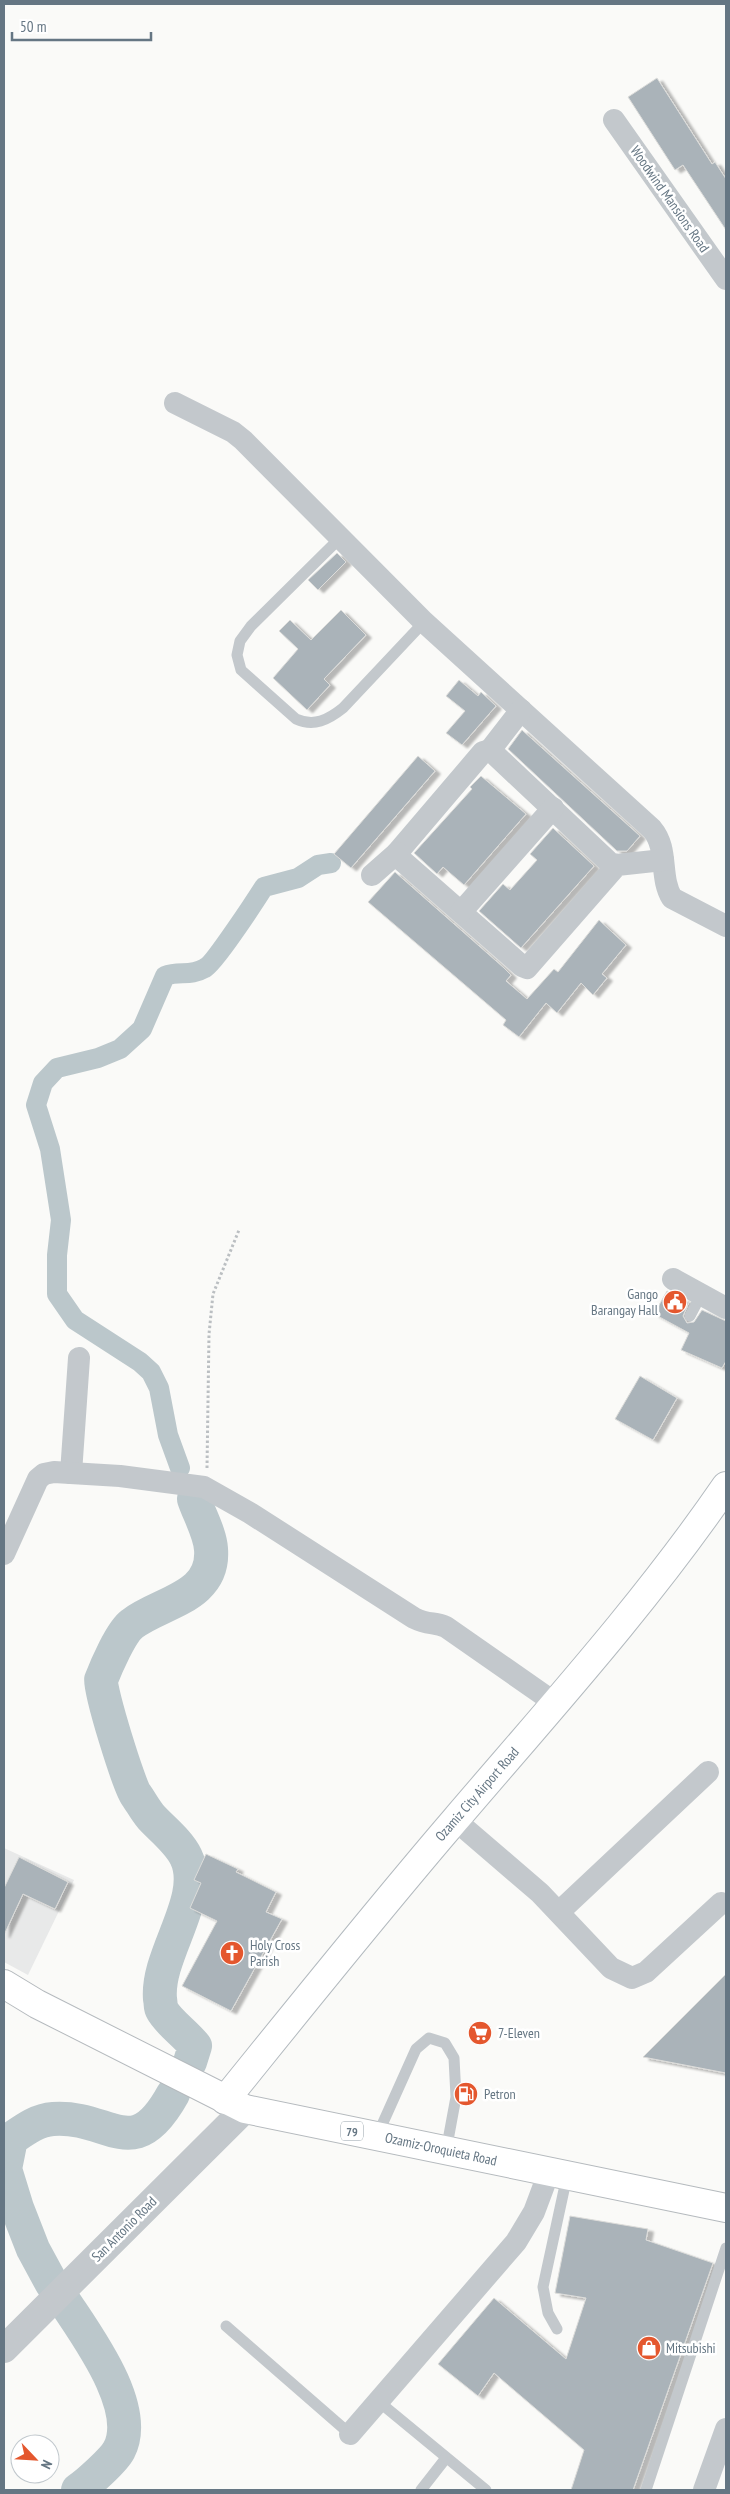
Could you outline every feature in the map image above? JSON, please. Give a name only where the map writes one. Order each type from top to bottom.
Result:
[{"type":"main road","name":"Ozamiz City Airport Road","points":[[235,2105],[372,1916],[602,1648],[700,1524],[726,1486]]},
{"type":"main road","name":"Ozamiz-Oroquieta Road","points":[[4,1984],[38,2004],[235,2105],[446,2151],[726,2208]]},
{"type":"street","name":"Woodwind Mansions Road","points":[[614,120],[726,279]]},
{"type":"street","points":[[175,403],[233,432],[243,440],[424,622],[652,829],[661,843],[672,898],[726,926]]},
{"type":"street","points":[[372,875],[397,853],[483,752],[490,750],[521,710]]},
{"type":"street","points":[[490,750],[610,863],[617,865],[663,860]]},
{"type":"street","points":[[461,912],[553,808]]},
{"type":"street","points":[[397,853],[398,857],[522,966],[527,968],[617,865]]},
{"type":"street","points":[[673,1279],[726,1308]]},
{"type":"street","points":[[71,1473],[79,1358]]},
{"type":"street","points":[[4,1554],[38,1479],[44,1474],[71,1473],[192,1484],[206,1488],[250,1513],[353,1581],[414,1618],[428,1625],[438,1624],[446,1627],[555,1703]]},
{"type":"street","points":[[559,1912],[708,1772]]},
{"type":"street","points":[[455,1820],[559,1912],[604,1962],[625,1976],[636,1978],[646,1972],[720,1903]]},
{"type":"street","name":"San Antonio Road","points":[[4,2349],[235,2105]]},
{"type":"street","points":[[350,2434],[516,2242],[558,2174]]},
{"type":"street","points":[[704,2490],[726,2429]]},
{"type":"lane","points":[[340,538],[251,626],[240,641],[237,655],[241,670],[296,719],[316,723],[331,718],[343,708],[424,622]]},
{"type":"lane","points":[[690,1316],[701,1294]]},
{"type":"lane","points":[[377,2136],[416,2049],[430,2038],[445,2043],[454,2058],[456,2097],[446,2151]]},
{"type":"lane","points":[[557,2329],[548,2313],[543,2287],[558,2174]]},
{"type":"lane","points":[[646,2490],[726,2248]]},
{"type":"lane","points":[[226,2326],[350,2434]]},
{"type":"lane","points":[[378,2401],[486,2490]]},
{"type":"lane","points":[[420,2490],[446,2458]]},
{"type":"path","points":[[206,1488],[213,1294],[222,1267],[239,1230]]},
{"type":"shaded area","points":[[4,1848],[74,1880],[28,1975],[4,1962]]},
{"type":"building","points":[[657,78],[712,164],[715,162],[726,179],[726,230],[683,165],[675,170],[628,97]]},
{"type":"building","points":[[337,553],[346,562],[318,590],[308,580]]},
{"type":"building","points":[[341,610],[366,635],[324,679],[330,685],[307,710],[273,678],[298,649],[279,631],[290,620],[311,640]]},
{"type":"building","points":[[459,680],[478,696],[481,692],[496,706],[462,745],[446,733],[465,711],[446,696]]},
{"type":"building","points":[[522,730],[640,836],[627,851],[617,851],[508,749]]},
{"type":"building","points":[[418,756],[435,771],[351,868],[334,854]]},
{"type":"building","points":[[481,776],[526,814],[464,885],[443,867],[437,874],[414,853],[472,789],[470,787]]},
{"type":"building","points":[[553,828],[594,866],[521,948],[479,911],[503,884],[510,890],[537,860],[530,854]]},
{"type":"building","points":[[395,872],[504,968],[511,975],[506,981],[527,999],[554,969],[558,972],[599,920],[626,945],[602,974],[607,978],[593,995],[581,983],[557,1013],[546,1003],[519,1037],[503,1025],[506,1020],[368,902]]},
{"type":"building","points":[[667,1291],[689,1302],[683,1316],[687,1323],[694,1322],[702,1310],[726,1321],[726,1361],[722,1368],[681,1350],[689,1333],[654,1314]]},
{"type":"building","points":[[640,1376],[677,1398],[653,1440],[615,1419]]},
{"type":"building","name":"Holy Cross Parish","points":[[206,1854],[238,1869],[236,1872],[276,1892],[266,1912],[282,1919],[231,2011],[182,1986],[217,1921],[190,1908],[201,1883],[194,1880]]},
{"type":"building","points":[[19,1857],[68,1882],[55,1909],[23,1894],[4,1935],[4,1888]]},
{"type":"building","points":[[726,1974],[726,2073],[643,2057]]},
{"type":"building","points":[[570,2216],[648,2229],[646,2240],[713,2263],[633,2490],[571,2490],[584,2450],[494,2373],[478,2396],[438,2364],[494,2298],[566,2359],[586,2298],[555,2293]]},
{"type":"waterway","points":[[180,1468],[168,1435],[159,1388],[151,1372],[140,1362],[75,1320],[57,1294],[57,1255],[61,1220],[50,1149],[36,1105],[43,1083],[57,1068],[98,1058],[120,1049],[142,1029],[165,976],[175,973],[200,971],[210,964],[264,887],[298,878],[318,865],[331,863]]},
{"type":"waterway","points":[[190,2062],[195,2046],[161,2009],[160,1999],[165,1964],[186,1908],[190,1890],[190,1873],[183,1851],[149,1814],[132,1788],[109,1718],[101,1680],[114,1650],[123,1634],[132,1624],[144,1616],[184,1597],[204,1578],[210,1565],[211,1549],[194,1499]]},
{"type":"waterway","points":[[52,2284],[33,2249],[17,2208],[5,2169],[11,2139],[36,2123],[53,2119],[73,2120],[120,2132],[133,2132],[146,2128],[159,2116],[173,2094]]},
{"type":"waterway","points":[[64,2301],[97,2352],[108,2373],[123,2414],[124,2433],[119,2450],[94,2477],[78,2490]]},
{"type":"place","name":"Gango Barangay Hall","points":[[675,1302]]},
{"type":"place","name":"Holy Cross Parish","points":[[232,1953]]},
{"type":"place","name":"7-Eleven","points":[[480,2033]]},
{"type":"place","name":"Petron","points":[[466,2094]]},
{"type":"place","name":"Mitsubishi","points":[[649,2348]]}]
